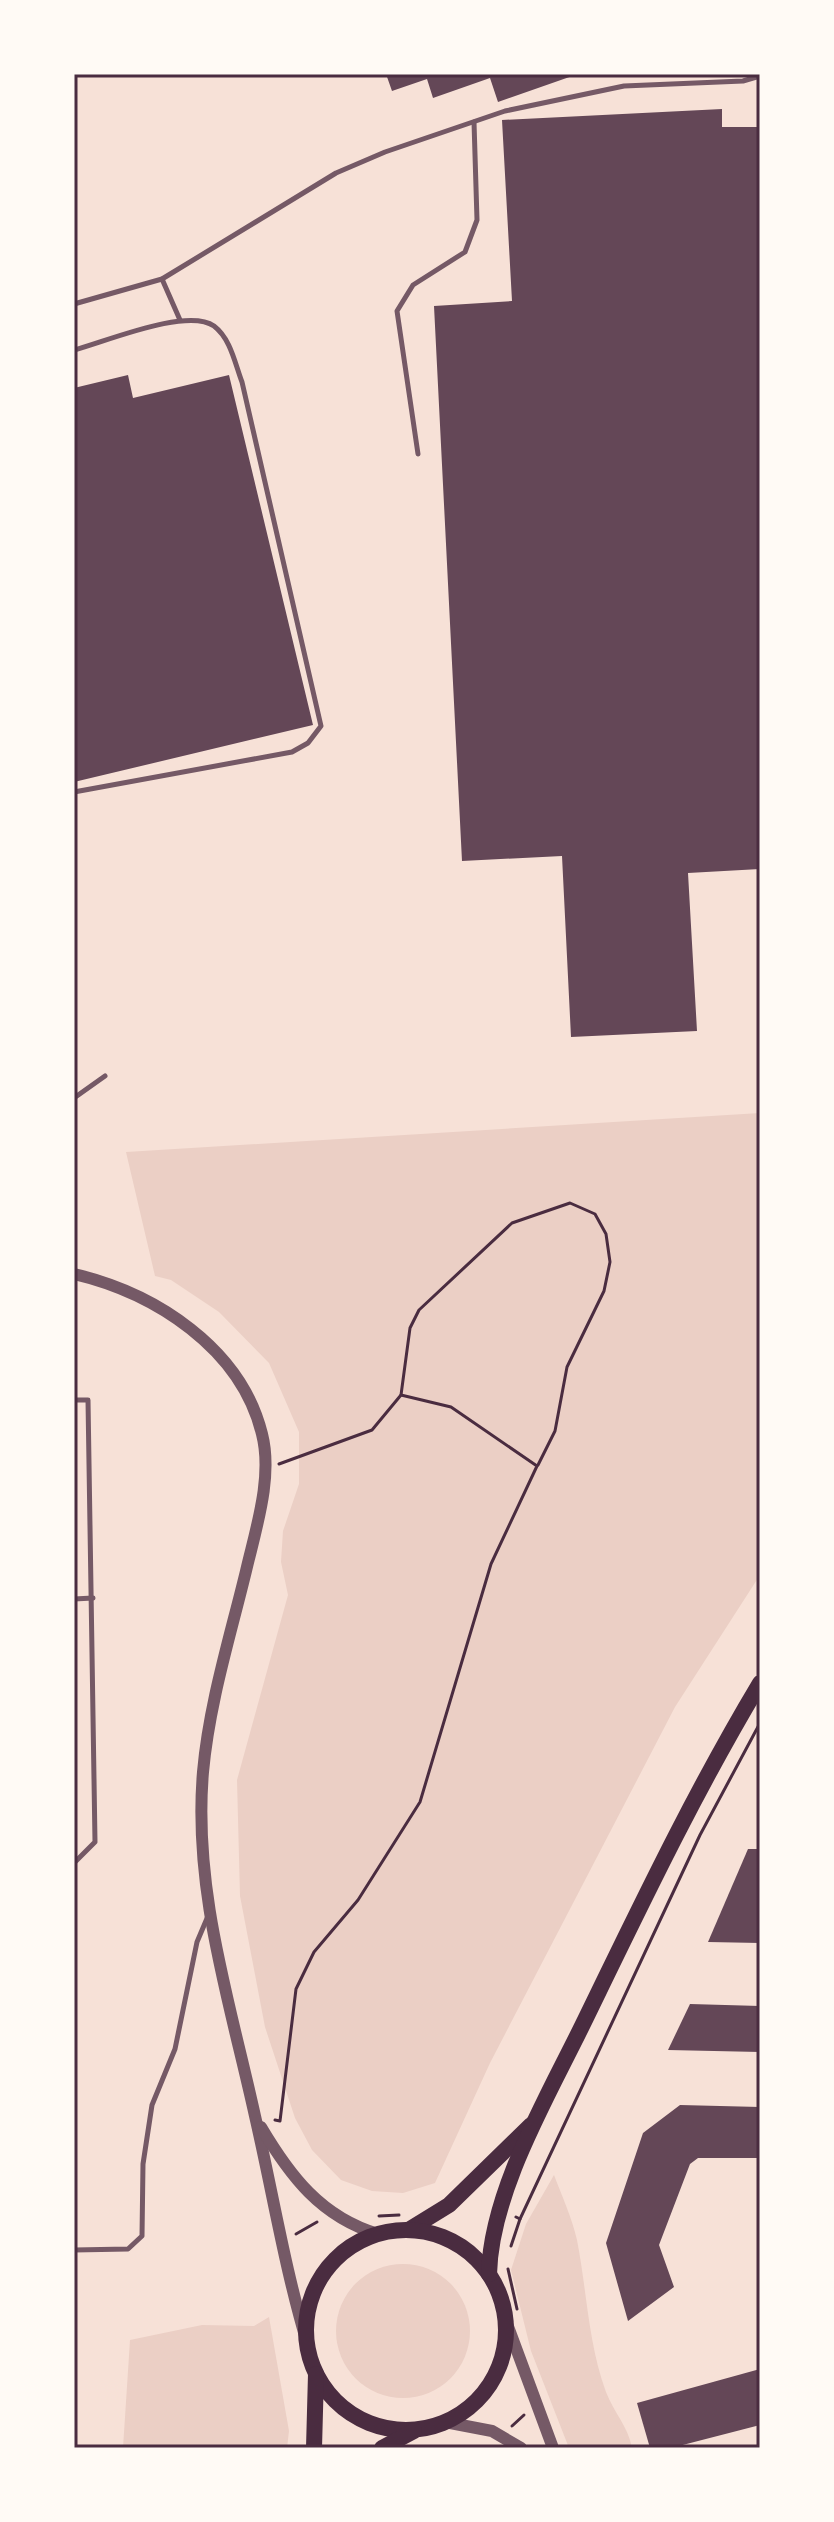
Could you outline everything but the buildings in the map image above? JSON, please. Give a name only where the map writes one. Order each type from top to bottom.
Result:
[{"type":"main road","points":[[489,2274],[502,2210],[535,2121],[675,1837],[760,1683]]},
{"type":"main road","points":[[314,2448],[315,2371],[308,2346],[308,2312],[320,2280],[341,2254],[404,2222],[449,2205],[535,2121]]},
{"type":"main road","points":[[382,2448],[419,2429],[445,2422],[477,2401],[489,2387],[503,2354],[512,2316],[489,2274],[459,2245],[404,2222]]},
{"type":"main road","points":[[315,2371],[327,2390],[357,2416],[379,2426],[419,2429]]},
{"type":"street","points":[[74,1274],[138,1295],[197,1332],[235,1375],[253,1405],[263,1437],[265,1465],[259,1517],[216,1693],[203,1770],[200,1831],[209,1914],[256,2117],[287,2277],[308,2346]]},
{"type":"street","points":[[256,2117],[286,2170],[314,2200],[340,2219],[378,2234]]},
{"type":"street","points":[[512,2316],[537,2406],[553,2448]]},
{"type":"street","points":[[445,2422],[503,2437],[521,2448]]},
{"type":"lane","points":[[74,304],[162,279],[336,173],[505,111],[624,86],[743,81],[760,76]]},
{"type":"lane","points":[[418,454],[397,311],[413,285],[465,252],[477,220],[474,122]]},
{"type":"lane","points":[[162,279],[180,320]]},
{"type":"lane","points":[[74,350],[180,320],[202,321],[214,326],[228,342],[242,382],[321,726],[308,743],[292,752],[74,792]]},
{"type":"lane","points":[[74,1098],[105,1076]]},
{"type":"lane","points":[[74,1400],[88,1400],[95,1842],[74,1863]]},
{"type":"lane","points":[[74,1599],[93,1598]]},
{"type":"lane","points":[[74,2250],[128,2249],[142,2236],[143,2164],[152,2105],[175,2049],[197,1942],[209,1914]]},
{"type":"path","points":[[256,2117],[280,2121],[296,1989],[314,1952],[358,1900],[420,1802],[491,1564],[555,1431],[567,1367],[604,1291],[610,1262],[606,1234],[595,1214],[570,1203],[512,1223],[435,1292],[410,1328],[401,1395],[372,1430],[288,1464],[265,1465]]},
{"type":"path","points":[[401,1395],[451,1407],[537,1466]]},
{"type":"path","points":[[509,2249],[518,2218],[700,1835],[760,1723]]},
{"type":"path","points":[[372,2215],[404,2222]]},
{"type":"path","points":[[289,2238],[317,2222]]},
{"type":"path","points":[[509,2259],[512,2316]]},
{"type":"path","points":[[503,2437],[519,2418],[537,2406]]},
{"type":"path","points":[[449,2448],[466,2448]]},
{"type":"shaded area","points":[[760,1113],[760,1575],[675,1707],[490,2063],[435,2183],[403,2193],[372,2191],[341,2180],[312,2150],[295,2118],[265,2027],[240,1896],[237,1780],[288,1595],[281,1562],[283,1531],[299,1484],[299,1432],[269,1363],[219,1312],[171,1280],[155,1276],[126,1152]]},
{"type":"shaded area","points":[[554,2175],[577,2240],[600,2373],[632,2448],[569,2448],[531,2351],[511,2270],[526,2224]]},
{"type":"shaded area","points":[[403,2264],[429,2269],[451,2283],[465,2305],[470,2331],[465,2357],[451,2379],[429,2393],[403,2398],[377,2393],[355,2379],[341,2357],[336,2331],[341,2305],[355,2283],[377,2269]]},
{"type":"shaded area","points":[[269,2317],[289,2431],[287,2448],[123,2448],[130,2340],[202,2325],[254,2326]]}]
